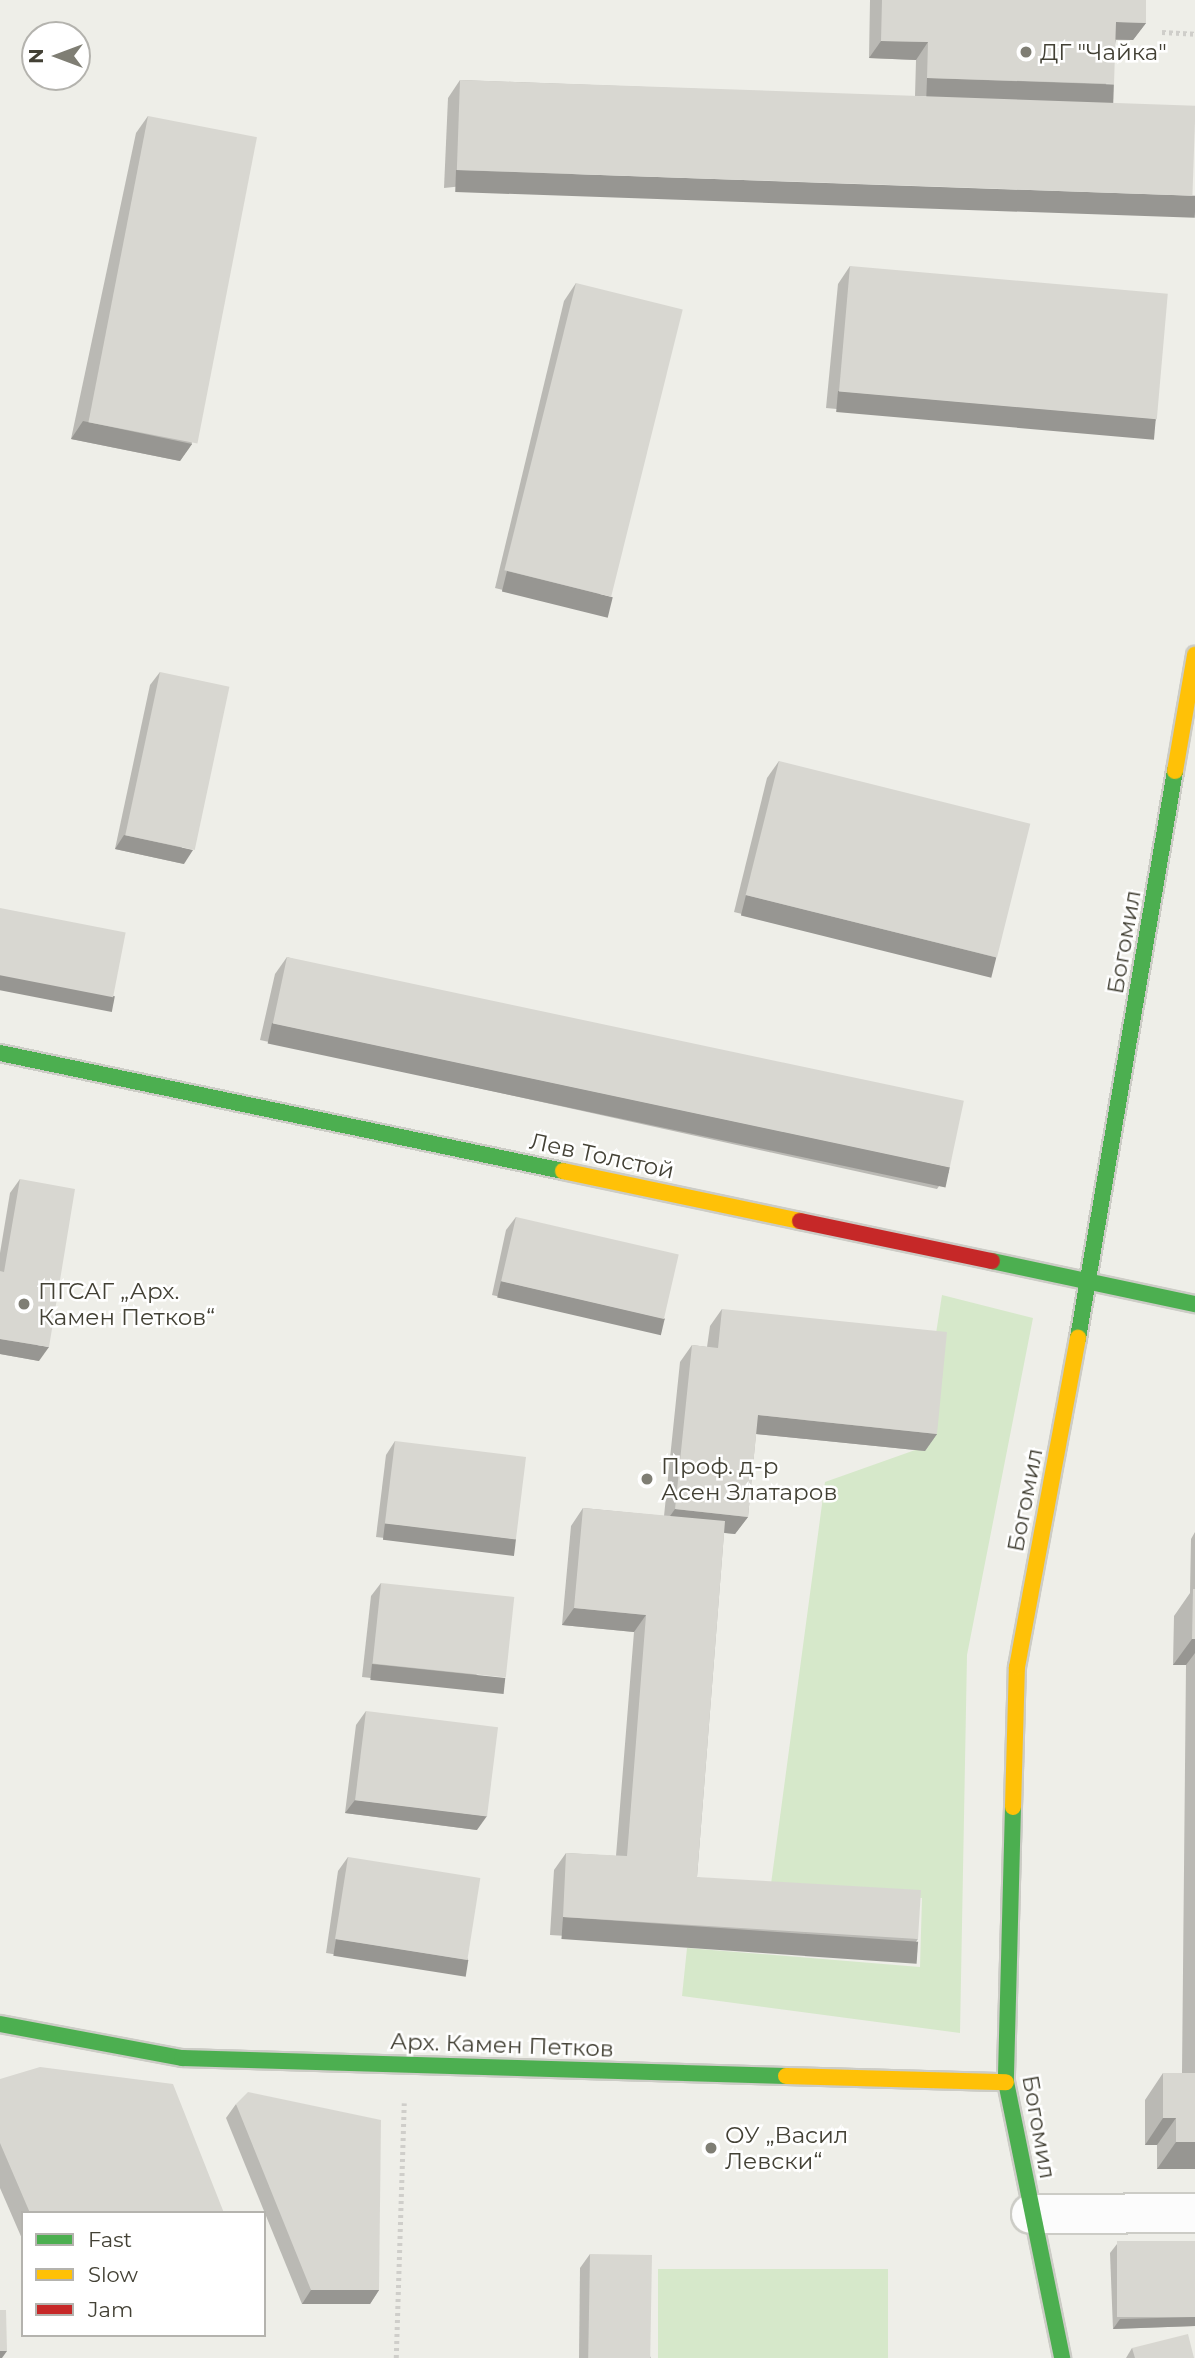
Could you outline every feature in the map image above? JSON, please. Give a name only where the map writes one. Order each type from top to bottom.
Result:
[{"type":"street","name":"Богомил","points":[[1062,2358],[1006,2082],[1017,1667],[1089,1282],[1195,655]]},
{"type":"street","name":"Лев Толстой","points":[[0,1053],[1195,1304]]},
{"type":"street","name":"Арх. Камен Петков","points":[[0,2024],[182,2058],[1006,2082]]},
{"type":"street","points":[[1031,2214],[1195,2213]]},
{"type":"path","points":[[1162,32],[1195,34]]},
{"type":"path","points":[[396,2358],[405,2066]]},
{"type":"green space","points":[[942,1295],[1033,1318],[967,1655],[960,2033],[682,1996],[687,1948],[920,1967],[922,1898],[771,1884],[825,1482],[918,1449]]},
{"type":"green space","points":[[658,2269],[888,2269],[888,2358],[658,2358]]},
{"type":"building","points":[[882,0],[1146,0],[1146,23],[1116,22],[1114,84],[927,78],[928,42],[881,41]]},
{"type":"building","points":[[460,80],[1195,106],[1192,196],[457,170]]},
{"type":"building","points":[[148,116],[257,137],[197,443],[88,422]]},
{"type":"building","points":[[850,266],[1168,294],[1157,419],[839,392]]},
{"type":"building","points":[[576,283],[683,310],[611,597],[504,570]]},
{"type":"building","points":[[160,672],[229,687],[195,850],[125,835]]},
{"type":"building","points":[[779,761],[1030,824],[997,958],[746,895]]},
{"type":"building","points":[[0,908],[126,932],[113,997],[0,975]]},
{"type":"building","points":[[287,957],[964,1101],[950,1167],[273,1024]]},
{"type":"building","name":"ПГСАГ „Арх. Камен Петков“","points":[[20,1179],[75,1189],[49,1347],[0,1339],[0,1271],[4,1272]]},
{"type":"building","points":[[516,1217],[679,1255],[664,1319],[501,1281]]},
{"type":"building","points":[[722,1309],[947,1332],[937,1434],[758,1415],[748,1517],[675,1509],[692,1345],[718,1348]]},
{"type":"building","points":[[395,1441],[526,1457],[516,1539],[385,1523]]},
{"type":"building","points":[[583,1508],[725,1521],[697,1877],[921,1890],[918,1939],[563,1917],[566,1853],[627,1856],[646,1615],[574,1608]]},
{"type":"building","points":[[381,1583],[514,1597],[506,1678],[373,1664]]},
{"type":"building","points":[[1195,1589],[1195,1639],[1192,1639]]},
{"type":"building","points":[[366,1711],[498,1727],[487,1817],[355,1800]]},
{"type":"building","points":[[348,1857],[480,1878],[467,1960],[335,1939]]},
{"type":"building","points":[[40,2067],[173,2084],[223,2211],[29,2211],[0,2143],[0,2079]]},
{"type":"building","points":[[1163,2073],[1195,2073],[1195,2142],[1176,2142],[1176,2118],[1163,2118]]},
{"type":"building","points":[[248,2092],[381,2120],[379,2290],[311,2290],[236,2104]]},
{"type":"building","points":[[1117,2241],[1195,2241],[1195,2317],[1117,2317]]},
{"type":"building","points":[[590,2254],[652,2255],[650,2358],[588,2358]]},
{"type":"building","points":[[0,2310],[6,2310],[7,2351],[0,2351]]},
{"type":"building","points":[[1188,2334],[1194,2358],[1135,2358],[1132,2348]]},
{"type":"traffic: fast","points":[[1078,1338],[1175,771]]},
{"type":"traffic: fast","points":[[0,1053],[563,1171]]},
{"type":"traffic: fast","points":[[992,1261],[1195,1304]]},
{"type":"traffic: fast","points":[[1013,1807],[1006,2082],[1062,2358]]},
{"type":"traffic: fast","points":[[0,2024],[182,2058],[786,2076]]},
{"type":"traffic: slow","points":[[1175,771],[1195,655]]},
{"type":"traffic: slow","points":[[563,1171],[800,1221]]},
{"type":"traffic: slow","points":[[1013,1807],[1017,1667],[1078,1338]]},
{"type":"traffic: slow","points":[[786,2076],[1006,2082]]},
{"type":"traffic: jam","points":[[800,1221],[992,1261]]},
{"type":"place","name":"ДГ \"Чайка\"","points":[[1026,52]]},
{"type":"place","name":"ПГСАГ „Арх. Камен Петков“","points":[[24,1304]]},
{"type":"place","name":"Проф. д-р Асен Златаров","points":[[647,1479]]},
{"type":"place","name":"ОУ „Васил Левски“","points":[[711,2148]]}]
